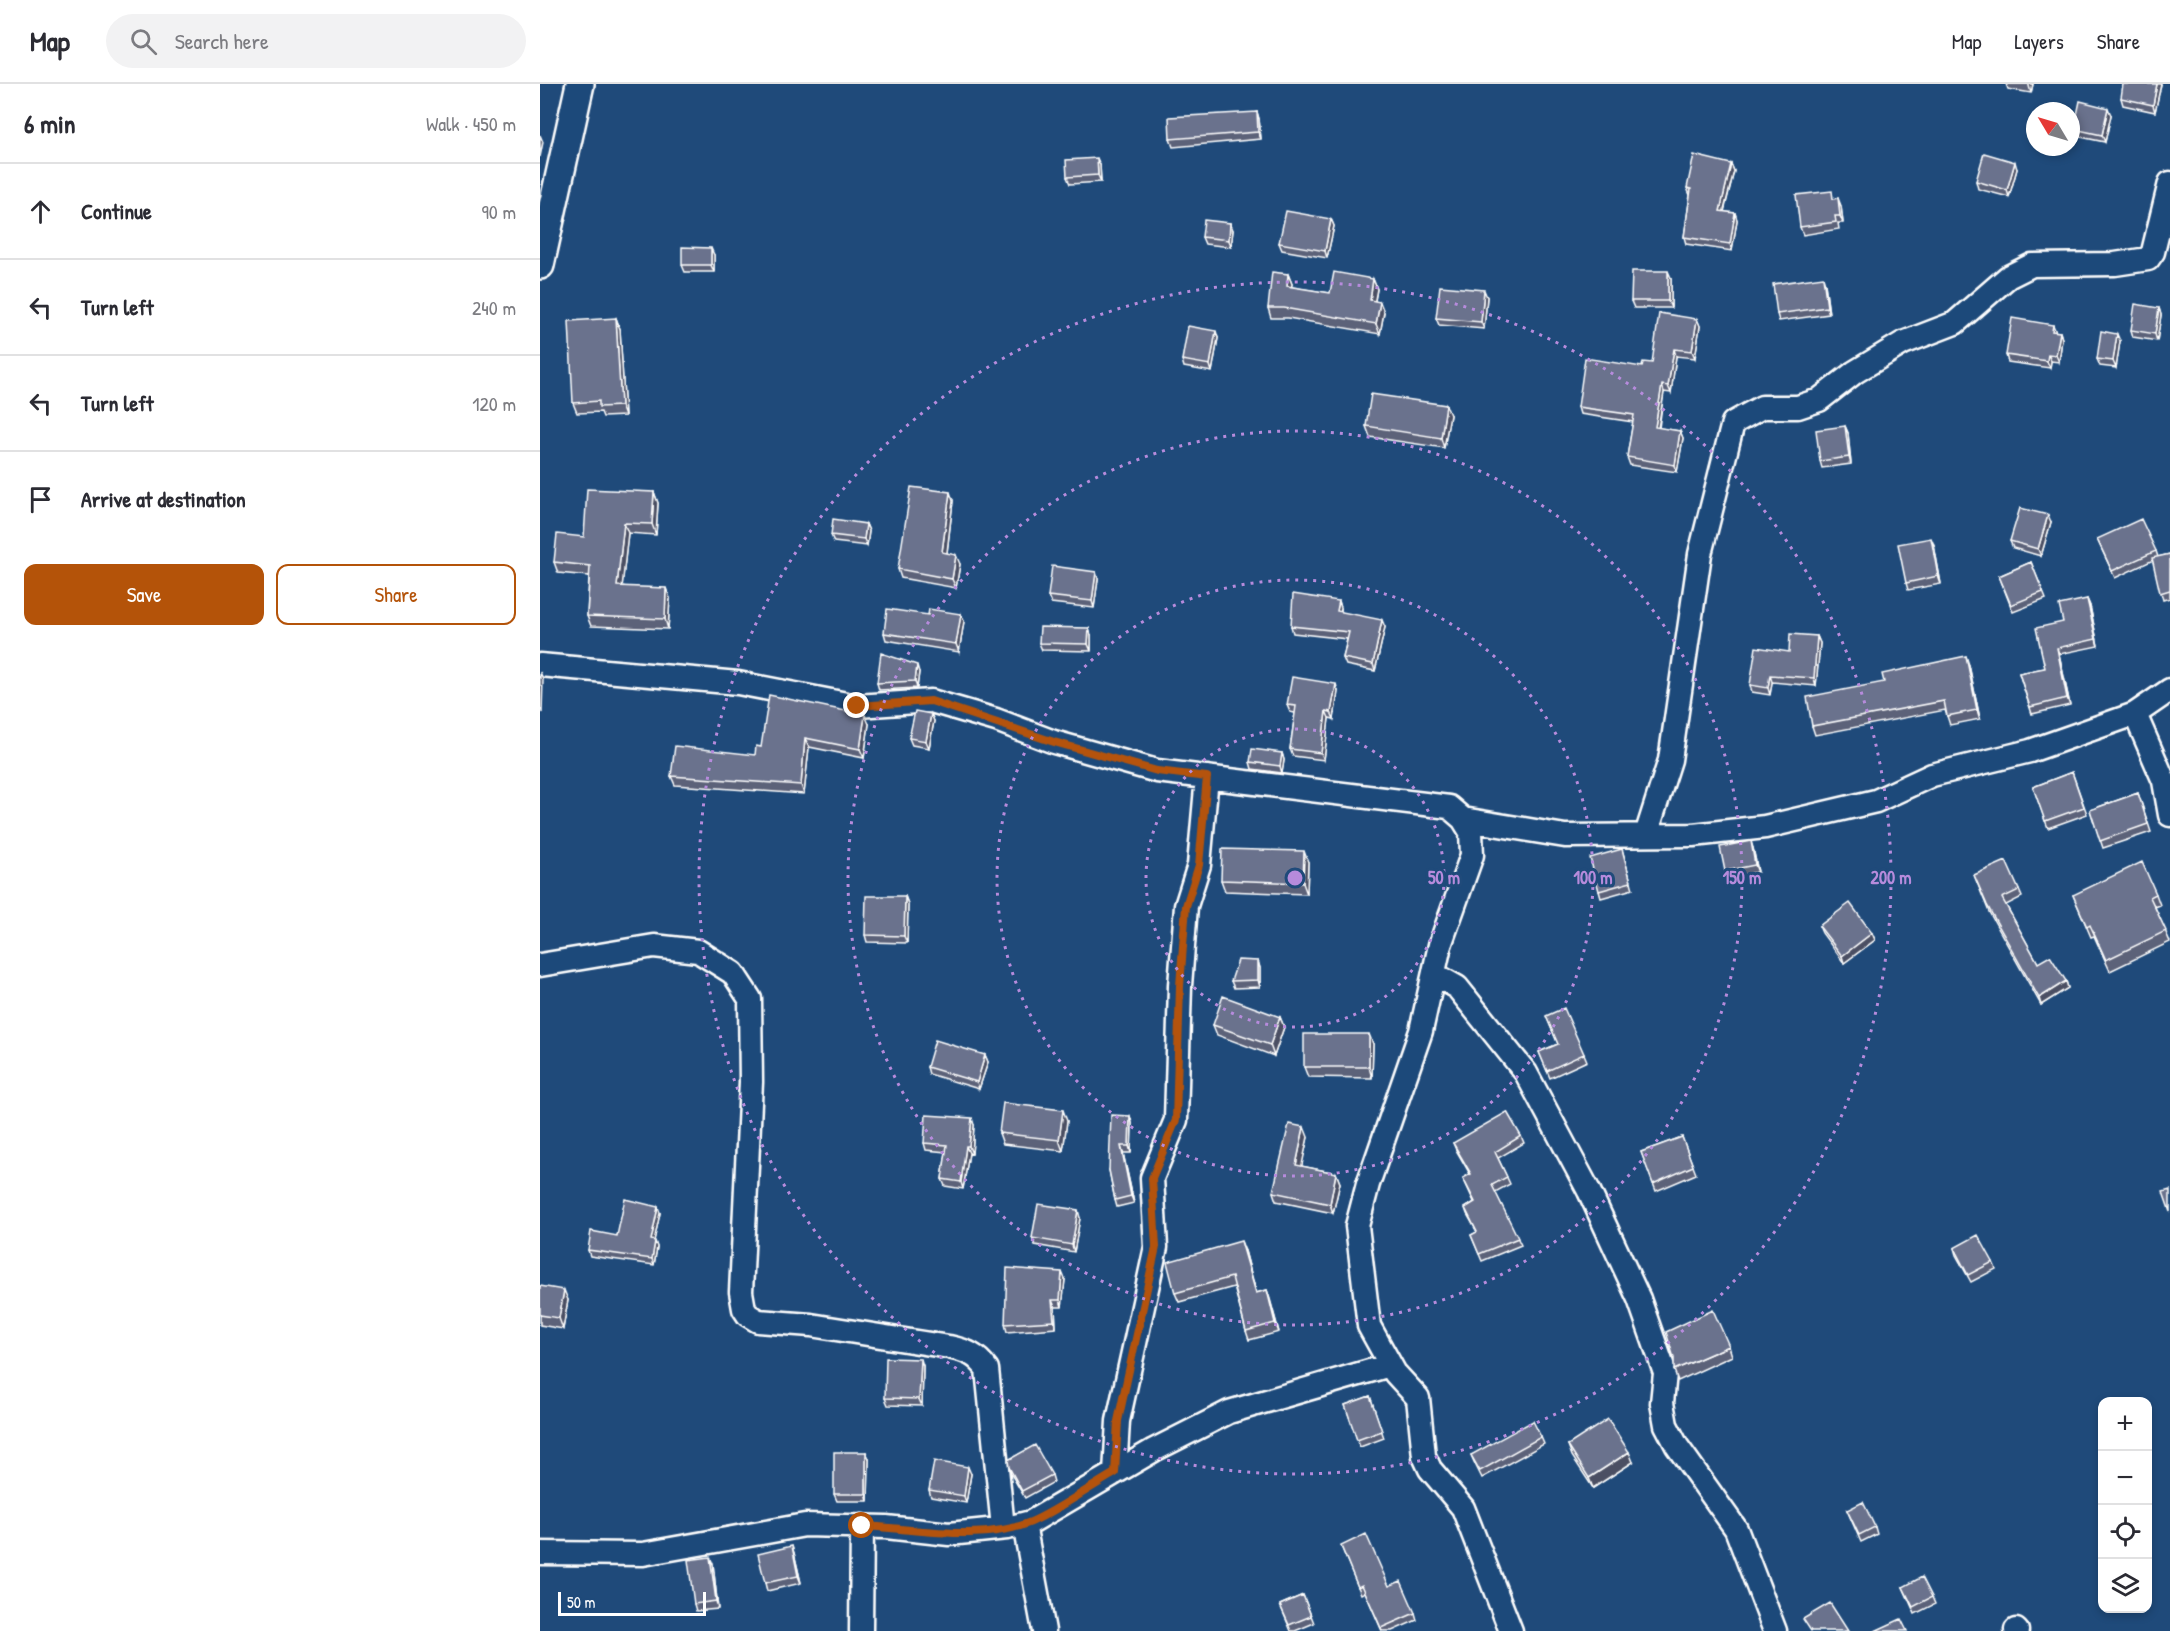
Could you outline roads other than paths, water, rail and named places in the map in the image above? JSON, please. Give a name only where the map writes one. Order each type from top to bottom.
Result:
[{"type":"street","points":[[540,265],[549,181],[580,84]]},
{"type":"street","points":[[1646,835],[1670,760],[1700,554],[1734,423],[1762,407],[1798,407],[1819,400],[1855,372],[1903,343],[1955,323],[2008,277],[2032,266],[2115,264],[2148,259],[2153,252],[2170,183]]},
{"type":"street","points":[[540,665],[738,684],[857,706],[931,701],[1054,742],[1157,771],[1449,807],[1463,819],[1470,832],[1472,855],[1440,945],[1421,1031],[1368,1184],[1357,1226],[1369,1326],[1390,1365],[1418,1398],[1424,1456],[1430,1469],[1463,1508],[1511,1631]]},
{"type":"street","points":[[1463,819],[1565,836],[1693,835],[1765,826],[1876,801],[1932,775],[2030,752],[2135,714],[2170,690]]},
{"type":"street","points":[[2135,714],[2164,781],[2170,815]]},
{"type":"street","points":[[1115,1473],[1118,1421],[1156,1247],[1152,1178],[1176,1120],[1180,986],[1186,906],[1199,865],[1207,777]]},
{"type":"street","points":[[540,965],[654,946],[698,951],[733,973],[750,999],[751,1082],[741,1292],[744,1308],[748,1315],[758,1321],[811,1325],[950,1347],[971,1351],[980,1359],[987,1368],[1013,1526],[1044,1631]]},
{"type":"street","points":[[1434,974],[1457,987],[1526,1073],[1589,1191],[1639,1299],[1665,1373],[1662,1403],[1666,1425],[1677,1446],[1736,1529],[1775,1631]]},
{"type":"street","points":[[540,1553],[643,1554],[805,1525],[862,1526],[949,1534],[1013,1526],[1229,1412],[1390,1365]]},
{"type":"street","points":[[861,1631],[862,1526]]}]
